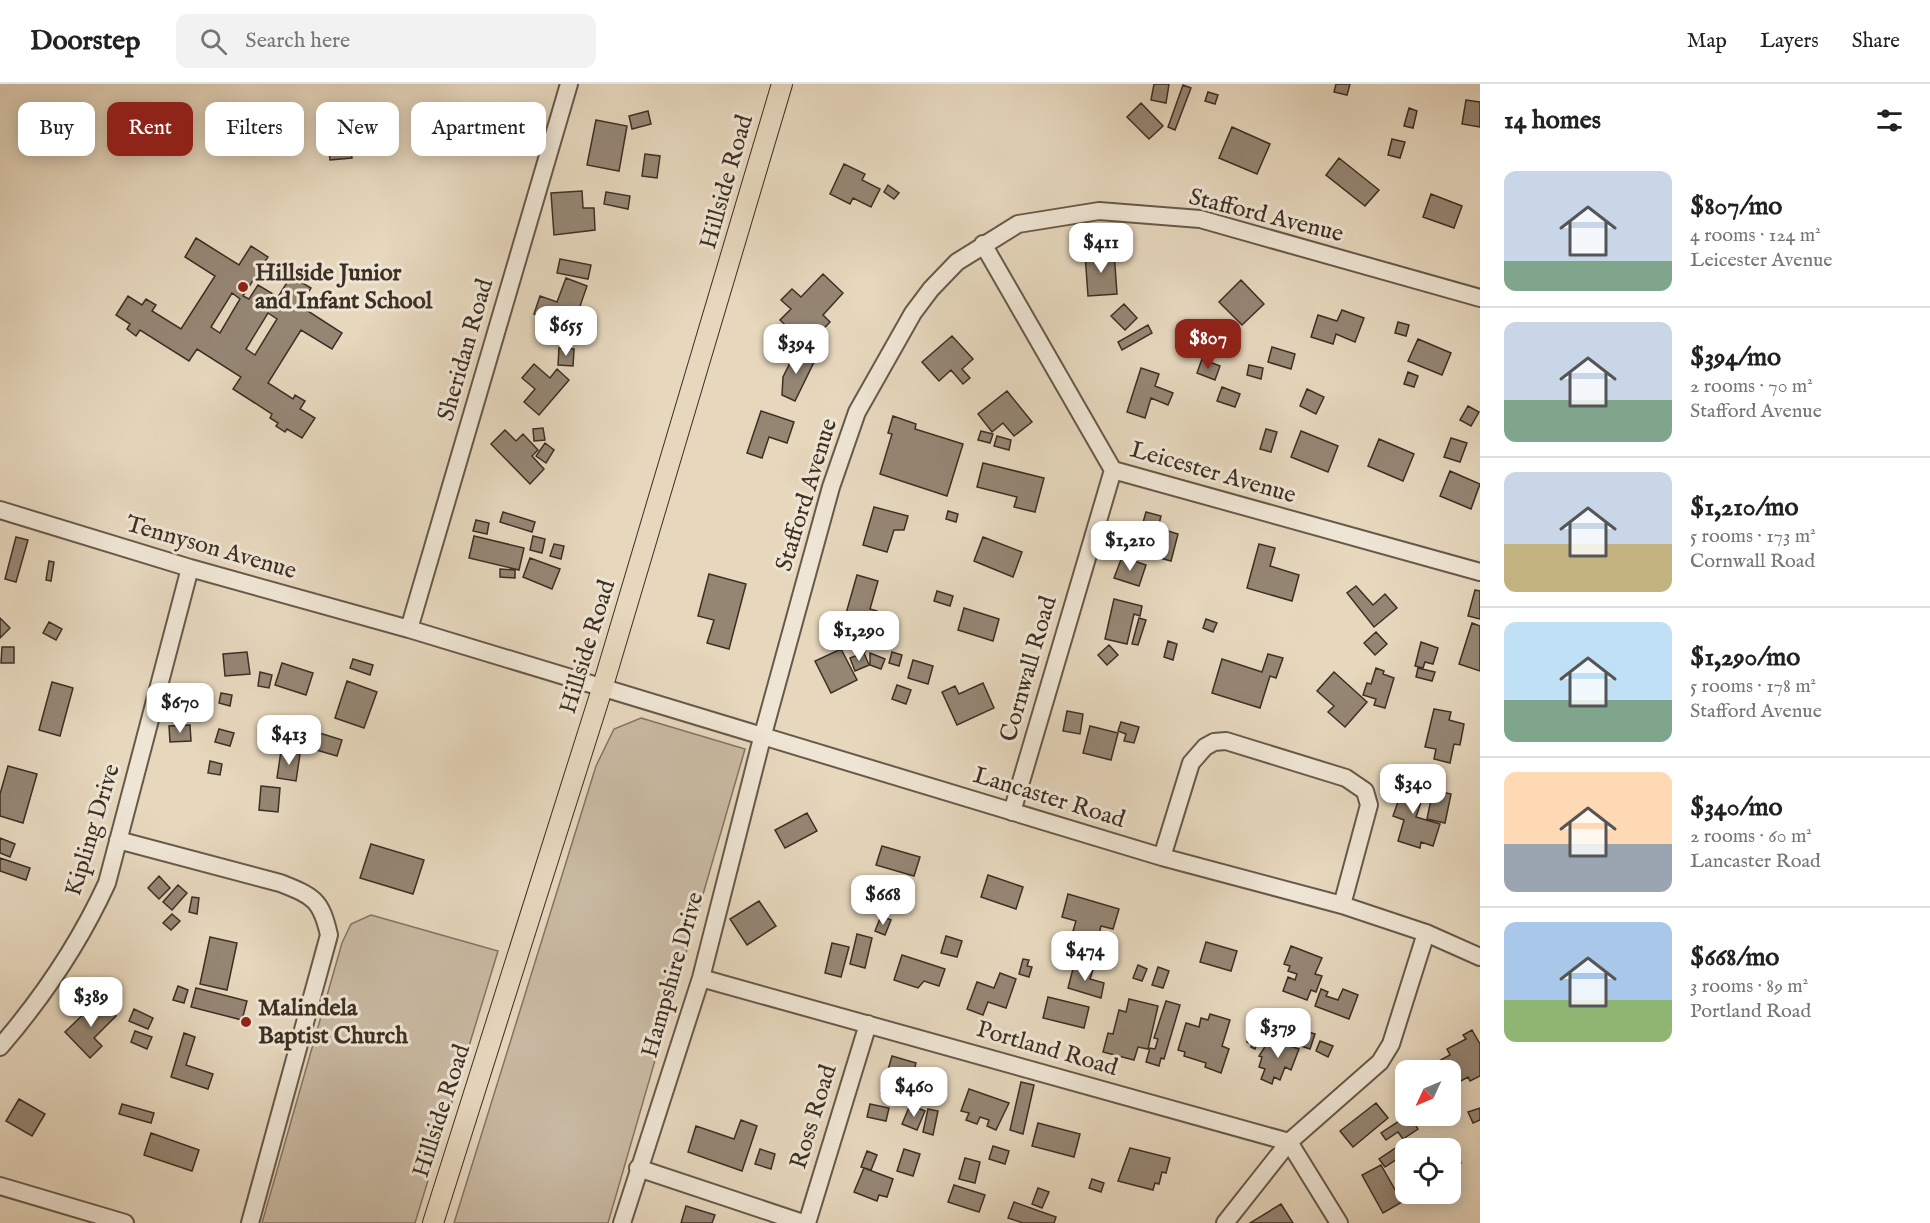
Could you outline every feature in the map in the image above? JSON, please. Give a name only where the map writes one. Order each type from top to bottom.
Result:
[{"type":"main road","name":"Hillside Road","points":[[434,1223],[602,689],[782,84]]},
{"type":"street","name":"Sheridan Road","points":[[409,629],[569,84]]},
{"type":"street","name":"Stafford Avenue","points":[[762,738],[831,487],[857,412],[913,313],[931,289],[957,262],[983,244],[1018,224],[1062,215],[1099,211],[1200,219],[1480,298]]},
{"type":"street","name":"Leicester Avenue","points":[[983,244],[1113,470],[1480,572]]},
{"type":"street","name":"Cornwall Road","points":[[1012,812],[1113,470]]},
{"type":"street","name":"Tennyson Avenue","points":[[0,510],[190,568],[409,629],[602,689]]},
{"type":"street","name":"Kipling Drive","points":[[0,1047],[42,994],[84,932],[107,883],[190,568]]},
{"type":"street","name":"Lancaster Road","points":[[602,689],[762,738],[899,776],[1162,857],[1342,905],[1426,933],[1480,956]]},
{"type":"street","name":"Hampshire Drive","points":[[622,1223],[701,978],[762,738]]},
{"type":"street","points":[[1162,857],[1191,763],[1205,747],[1226,741],[1346,778],[1365,791],[1369,805],[1342,905]]},
{"type":"street","points":[[118,840],[280,883],[306,894],[324,912],[329,935],[250,1223]]},
{"type":"street","points":[[1225,1223],[1289,1142],[1380,1062],[1391,1044],[1426,933]]},
{"type":"street","name":"Portland Road","points":[[701,978],[1289,1142]]},
{"type":"street","name":"Ross Road","points":[[805,1223],[868,1024]]},
{"type":"street","points":[[1289,1142],[1339,1223]]},
{"type":"street","points":[[638,1168],[805,1223]]},
{"type":"street","points":[[0,1186],[125,1223]]},
{"type":"shaded area","points":[[641,718],[745,749],[608,1223],[454,1223],[596,766],[614,729]]},
{"type":"shaded area","points":[[371,915],[498,951],[415,1223],[262,1223],[342,943],[351,924]]},
{"type":"building","points":[[1154,84],[1169,84],[1166,103],[1151,100]]},
{"type":"building","points":[[1336,84],[1350,84],[1347,95],[1334,92]]},
{"type":"building","points":[[1183,85],[1191,88],[1175,130],[1168,127]]},
{"type":"building","points":[[1208,92],[1218,95],[1215,104],[1205,101]]},
{"type":"building","points":[[1466,100],[1480,102],[1480,127],[1462,124]]},
{"type":"building","points":[[1141,103],[1163,126],[1149,139],[1127,117]]},
{"type":"building","points":[[1409,108],[1417,111],[1413,128],[1404,126]]},
{"type":"building","points":[[648,111],[651,124],[632,129],[629,116]]},
{"type":"building","points":[[596,120],[627,126],[619,171],[587,165]]},
{"type":"building","points":[[1232,127],[1270,144],[1257,174],[1219,158]]},
{"type":"building","points":[[1392,139],[1405,142],[1400,158],[1388,155]]},
{"type":"building","points":[[645,154],[660,156],[657,178],[642,176]]},
{"type":"building","points":[[330,156],[352,156],[352,158],[330,160]]},
{"type":"building","points":[[1339,158],[1379,190],[1365,206],[1326,175]]},
{"type":"building","points":[[844,164],[865,174],[862,180],[880,189],[871,207],[853,198],[850,204],[830,194]]},
{"type":"building","points":[[888,185],[899,193],[894,199],[884,192]]},
{"type":"building","points":[[582,191],[583,208],[594,208],[595,230],[554,235],[551,193]]},
{"type":"building","points":[[606,192],[630,196],[628,209],[604,204]]},
{"type":"building","points":[[1431,194],[1462,206],[1454,228],[1423,217]]},
{"type":"building","points":[[196,238],[239,265],[251,246],[268,257],[243,296],[249,299],[258,285],[278,297],[291,276],[311,288],[300,306],[342,333],[332,349],[301,330],[268,383],[293,399],[295,395],[305,401],[300,409],[315,418],[302,438],[287,429],[285,432],[276,426],[278,423],[270,418],[272,414],[233,389],[241,377],[197,349],[189,361],[140,330],[136,336],[127,329],[130,324],[116,315],[128,296],[142,305],[146,299],[156,305],[152,311],[181,329],[215,276],[185,257]],"holes":[[[232,293],[240,299],[220,333],[211,327]],[[268,313],[277,319],[255,355],[246,349]]]},
{"type":"building","points":[[1114,251],[1117,294],[1088,296],[1085,254]]},
{"type":"building","points":[[560,259],[591,265],[588,279],[557,273]]},
{"type":"building","points":[[823,274],[843,293],[823,315],[830,322],[807,346],[780,320],[791,309],[781,300],[792,289],[801,297]]},
{"type":"building","points":[[566,278],[587,286],[579,309],[587,312],[580,331],[534,314],[540,296],[557,302]]},
{"type":"building","points":[[1241,280],[1264,304],[1242,325],[1219,302]]},
{"type":"building","points":[[1124,304],[1137,318],[1125,330],[1111,316]]},
{"type":"building","points":[[1342,310],[1364,318],[1355,342],[1336,334],[1333,344],[1311,337],[1318,315],[1337,321]]},
{"type":"building","points":[[1398,322],[1409,325],[1406,336],[1395,333]]},
{"type":"building","points":[[1148,325],[1152,333],[1122,350],[1118,342]]},
{"type":"building","points":[[952,336],[973,359],[962,369],[970,378],[963,384],[951,370],[939,381],[922,362]]},
{"type":"building","points":[[1418,339],[1451,353],[1442,375],[1408,361]]},
{"type":"building","points":[[1182,341],[1197,346],[1194,354],[1179,349]]},
{"type":"building","points":[[1272,347],[1295,354],[1291,369],[1268,362]]},
{"type":"building","points":[[559,348],[574,349],[573,366],[558,365]]},
{"type":"building","points":[[796,351],[815,360],[795,401],[782,395],[783,377]]},
{"type":"building","points":[[1202,359],[1220,366],[1215,380],[1197,373]]},
{"type":"building","points":[[534,364],[550,378],[557,369],[569,380],[539,415],[524,402],[535,389],[522,378]]},
{"type":"building","points":[[1249,365],[1263,368],[1261,379],[1247,375]]},
{"type":"building","points":[[1141,368],[1159,374],[1155,386],[1173,393],[1168,405],[1151,398],[1145,418],[1127,412]]},
{"type":"building","points":[[1408,372],[1418,376],[1414,387],[1404,384]]},
{"type":"building","points":[[1222,387],[1240,394],[1235,407],[1217,401]]},
{"type":"building","points":[[1307,389],[1324,397],[1316,414],[1300,406]]},
{"type":"building","points":[[1007,391],[1032,422],[1014,436],[1003,423],[992,432],[978,414]]},
{"type":"building","points":[[1468,406],[1479,412],[1471,426],[1460,420]]},
{"type":"building","points":[[761,411],[794,422],[787,443],[769,437],[762,458],[747,453]]},
{"type":"building","points":[[893,416],[916,424],[915,429],[963,444],[947,496],[880,474],[892,434],[888,433]]},
{"type":"building","points":[[543,428],[545,440],[534,441],[533,429]]},
{"type":"building","points":[[1266,429],[1277,432],[1271,452],[1260,449]]},
{"type":"building","points":[[505,430],[516,441],[523,434],[538,450],[532,456],[544,469],[530,484],[491,444]]},
{"type":"building","points":[[981,431],[993,434],[990,443],[978,440]]},
{"type":"building","points":[[1301,431],[1338,446],[1328,472],[1291,457]]},
{"type":"building","points":[[997,436],[1011,440],[1009,450],[994,446]]},
{"type":"building","points":[[1451,438],[1467,443],[1460,462],[1444,457]]},
{"type":"building","points":[[1379,439],[1414,454],[1403,481],[1368,466]]},
{"type":"building","points":[[545,443],[554,450],[546,463],[536,456]]},
{"type":"building","points":[[983,463],[1044,478],[1035,512],[1014,507],[1017,497],[977,487]]},
{"type":"building","points":[[1450,471],[1480,484],[1471,509],[1440,496]]},
{"type":"building","points":[[874,507],[908,516],[904,530],[894,530],[887,552],[863,545]]},
{"type":"building","points":[[948,511],[958,514],[956,522],[946,519]]},
{"type":"building","points":[[503,512],[535,522],[532,532],[500,522]]},
{"type":"building","points":[[1146,512],[1161,516],[1158,528],[1178,534],[1171,561],[1135,551]]},
{"type":"building","points":[[476,520],[489,523],[487,534],[473,531]]},
{"type":"building","points":[[474,536],[524,548],[519,570],[469,558]]},
{"type":"building","points":[[533,536],[545,539],[542,553],[530,550]]},
{"type":"building","points":[[16,537],[28,540],[16,582],[5,579]]},
{"type":"building","points":[[983,537],[1022,552],[1013,577],[974,561]]},
{"type":"building","points":[[554,544],[564,546],[561,559],[550,556]]},
{"type":"building","points":[[1259,544],[1275,548],[1270,566],[1299,575],[1292,601],[1247,588]]},
{"type":"building","points":[[1122,557],[1146,565],[1139,586],[1114,578]]},
{"type":"building","points":[[530,558],[560,569],[552,589],[523,577]]},
{"type":"building","points":[[49,561],[54,562],[51,581],[46,580]]},
{"type":"building","points":[[500,569],[515,570],[515,578],[500,577]]},
{"type":"building","points":[[709,574],[746,584],[729,649],[707,643],[714,620],[698,616]]},
{"type":"building","points":[[857,575],[878,581],[870,609],[877,611],[873,625],[845,617]]},
{"type":"building","points":[[1356,586],[1373,605],[1385,594],[1397,608],[1374,627],[1347,593]]},
{"type":"building","points":[[1475,590],[1480,591],[1480,619],[1468,616]]},
{"type":"building","points":[[937,591],[953,596],[950,606],[934,601]]},
{"type":"building","points":[[1114,599],[1142,606],[1140,616],[1134,614],[1127,644],[1105,639]]},
{"type":"building","points":[[964,608],[999,619],[993,641],[958,630]]},
{"type":"building","points":[[0,618],[10,628],[0,638]]},
{"type":"building","points":[[1139,618],[1146,620],[1138,645],[1132,644]]},
{"type":"building","points":[[1206,619],[1217,623],[1213,632],[1203,628]]},
{"type":"building","points":[[852,621],[876,629],[874,636],[850,629]]},
{"type":"building","points":[[49,622],[62,629],[56,640],[43,633]]},
{"type":"building","points":[[1472,623],[1480,626],[1480,671],[1459,664]]},
{"type":"building","points":[[1376,632],[1387,644],[1375,655],[1364,643]]},
{"type":"building","points":[[853,640],[868,644],[865,652],[851,648]]},
{"type":"building","points":[[1168,641],[1177,644],[1173,660],[1164,657]]},
{"type":"building","points":[[1421,642],[1438,648],[1433,664],[1425,662],[1423,668],[1415,666]]},
{"type":"building","points":[[1109,645],[1118,655],[1107,665],[1098,655]]},
{"type":"building","points":[[2,647],[14,647],[14,663],[1,663]]},
{"type":"building","points":[[841,649],[857,680],[831,693],[815,661]]},
{"type":"building","points":[[247,652],[250,674],[225,676],[223,654]]},
{"type":"building","points":[[892,652],[902,655],[899,666],[889,663]]},
{"type":"building","points":[[864,653],[869,665],[855,671],[850,658]]},
{"type":"building","points":[[870,653],[885,659],[881,669],[870,665]]},
{"type":"building","points":[[1268,654],[1283,658],[1276,678],[1270,676],[1260,708],[1212,693],[1222,659],[1262,672]]},
{"type":"building","points":[[353,659],[373,665],[370,675],[350,668]]},
{"type":"building","points":[[913,660],[933,666],[928,684],[908,678]]},
{"type":"building","points":[[282,663],[313,673],[306,695],[275,685]]},
{"type":"building","points":[[1376,668],[1384,671],[1383,674],[1394,678],[1385,708],[1374,705],[1376,699],[1363,695],[1367,683],[1371,684]]},
{"type":"building","points":[[1418,668],[1435,672],[1432,681],[1416,677]]},
{"type":"building","points":[[260,672],[272,675],[269,688],[258,686]]},
{"type":"building","points":[[1334,672],[1367,702],[1345,727],[1328,712],[1334,706],[1317,691]]},
{"type":"building","points":[[347,681],[377,692],[364,728],[335,718]]},
{"type":"building","points":[[52,682],[73,688],[60,736],[39,730]]},
{"type":"building","points":[[983,683],[994,708],[957,725],[942,692],[955,686],[959,694]]},
{"type":"building","points":[[897,685],[911,690],[906,704],[892,699]]},
{"type":"building","points":[[221,693],[232,695],[230,706],[219,703]]},
{"type":"building","points":[[1434,709],[1451,712],[1449,720],[1464,724],[1460,745],[1454,744],[1450,763],[1434,759],[1436,749],[1425,747]]},
{"type":"building","points":[[1067,711],[1083,714],[1080,734],[1063,731]]},
{"type":"building","points":[[1121,722],[1139,727],[1134,743],[1124,741],[1126,734],[1118,731]]},
{"type":"building","points":[[296,724],[306,729],[299,742],[290,737]]},
{"type":"building","points":[[190,725],[191,741],[170,742],[169,726]]},
{"type":"building","points":[[1090,726],[1118,733],[1111,760],[1083,753]]},
{"type":"building","points":[[219,729],[234,733],[230,746],[215,742]]},
{"type":"building","points":[[310,730],[342,740],[337,756],[306,747]]},
{"type":"building","points":[[281,751],[300,754],[296,781],[277,778]]},
{"type":"building","points":[[210,761],[222,764],[220,775],[208,773]]},
{"type":"building","points":[[8,766],[37,774],[23,823],[0,816],[0,794]]},
{"type":"building","points":[[1397,778],[1426,787],[1416,817],[1440,824],[1433,846],[1421,842],[1420,848],[1398,841],[1404,820],[1393,816],[1399,799],[1391,796]]},
{"type":"building","points":[[261,786],[280,788],[278,812],[259,810]]},
{"type":"building","points":[[1433,790],[1451,794],[1445,823],[1427,819]]},
{"type":"building","points":[[807,813],[817,831],[785,848],[775,830]]},
{"type":"building","points":[[0,838],[15,844],[10,857],[0,853]]},
{"type":"building","points":[[371,844],[424,860],[413,894],[360,878]]},
{"type":"building","points":[[882,846],[920,857],[914,876],[876,865]]},
{"type":"building","points":[[0,858],[30,868],[26,880],[0,871]]},
{"type":"building","points":[[988,875],[1023,887],[1016,909],[981,897]]},
{"type":"building","points":[[159,876],[170,888],[159,899],[148,888]]},
{"type":"building","points":[[178,885],[187,893],[172,910],[163,902]]},
{"type":"building","points":[[1068,894],[1119,909],[1113,929],[1101,926],[1098,938],[1073,931],[1076,921],[1062,917]]},
{"type":"building","points":[[192,897],[199,898],[197,914],[189,912]]},
{"type":"building","points":[[759,901],[776,926],[747,945],[730,919]]},
{"type":"building","points":[[172,914],[180,921],[171,930],[163,923]]},
{"type":"building","points":[[881,916],[891,920],[885,935],[875,931]]},
{"type":"building","points":[[857,934],[872,938],[865,968],[850,964]]},
{"type":"building","points":[[946,936],[962,941],[957,957],[941,953]]},
{"type":"building","points":[[210,937],[237,943],[227,990],[200,984]]},
{"type":"building","points":[[1206,942],[1237,951],[1231,971],[1200,962]]},
{"type":"building","points":[[832,943],[849,947],[841,977],[825,973]]},
{"type":"building","points":[[1291,946],[1322,958],[1315,974],[1322,976],[1316,992],[1311,990],[1307,1000],[1283,991],[1288,977],[1295,980],[1297,974],[1288,971],[1290,966],[1284,964]]},
{"type":"building","points":[[902,955],[945,969],[939,986],[924,981],[918,988],[894,980]]},
{"type":"building","points":[[1023,959],[1029,960],[1027,966],[1032,967],[1029,977],[1019,974]]},
{"type":"building","points":[[1074,965],[1093,970],[1090,979],[1104,983],[1101,998],[1068,988]]},
{"type":"building","points":[[1138,965],[1147,969],[1142,981],[1133,978]]},
{"type":"building","points":[[1158,967],[1169,971],[1163,988],[1152,985]]},
{"type":"building","points":[[1000,973],[1016,979],[1006,1008],[988,1002],[983,1015],[967,1009],[977,982],[994,988]]},
{"type":"building","points":[[178,986],[188,990],[184,1003],[173,1000]]},
{"type":"building","points":[[196,988],[247,1001],[242,1020],[191,1007]]},
{"type":"building","points":[[1321,989],[1328,992],[1326,996],[1338,1000],[1343,989],[1358,995],[1349,1019],[1315,1006]]},
{"type":"building","points":[[1048,997],[1089,1007],[1084,1028],[1043,1018]]},
{"type":"building","points":[[99,999],[116,1016],[94,1038],[102,1046],[90,1058],[65,1032]]},
{"type":"building","points":[[1129,999],[1158,1006],[1148,1049],[1138,1047],[1134,1060],[1103,1052],[1108,1033],[1113,1034],[1119,1010],[1126,1012]]},
{"type":"building","points":[[1166,1001],[1180,1005],[1164,1059],[1161,1058],[1159,1066],[1146,1062],[1150,1048],[1155,1049],[1158,1039],[1154,1038]]},
{"type":"building","points":[[134,1009],[153,1018],[148,1029],[129,1021]]},
{"type":"building","points":[[1210,1014],[1230,1020],[1222,1046],[1229,1049],[1221,1073],[1205,1067],[1206,1063],[1184,1056],[1185,1052],[1178,1050],[1186,1023],[1199,1027],[1201,1018],[1208,1020]]},
{"type":"building","points":[[1268,1018],[1280,1022],[1274,1039],[1267,1037],[1264,1046],[1257,1044],[1255,1049],[1251,1047],[1252,1044],[1247,1042],[1252,1028],[1255,1030],[1258,1022],[1266,1025]]},
{"type":"building","points":[[1299,1029],[1315,1034],[1310,1049],[1298,1045],[1300,1041],[1295,1040]]},
{"type":"building","points":[[1472,1030],[1480,1044],[1480,1076],[1470,1081],[1468,1077],[1461,1081],[1461,1060],[1441,1060],[1450,1055],[1447,1049],[1466,1039],[1463,1035]]},
{"type":"building","points":[[135,1031],[152,1037],[147,1049],[131,1042]]},
{"type":"building","points":[[184,1033],[195,1037],[186,1065],[213,1074],[208,1089],[171,1077]]},
{"type":"building","points":[[1283,1034],[1293,1039],[1290,1046],[1299,1049],[1291,1070],[1285,1067],[1280,1080],[1274,1077],[1272,1084],[1261,1079],[1265,1069],[1259,1067],[1262,1057],[1259,1056],[1268,1042],[1278,1046]]},
{"type":"building","points":[[1320,1041],[1333,1046],[1328,1057],[1316,1051]]},
{"type":"building","points":[[892,1056],[916,1063],[905,1101],[881,1094]]},
{"type":"building","points":[[1021,1082],[1034,1085],[1023,1134],[1010,1130]]},
{"type":"building","points":[[969,1089],[1009,1103],[996,1130],[987,1126],[989,1120],[980,1117],[977,1124],[966,1120],[969,1113],[961,1111]]},
{"type":"building","points":[[19,1099],[45,1114],[32,1136],[6,1121]]},
{"type":"building","points":[[1376,1103],[1388,1118],[1353,1147],[1340,1131]]},
{"type":"building","points":[[122,1104],[154,1113],[151,1123],[119,1114]]},
{"type":"building","points":[[870,1104],[889,1108],[886,1121],[867,1117]]},
{"type":"building","points":[[910,1105],[925,1111],[917,1130],[902,1124]]},
{"type":"building","points":[[1480,1108],[1480,1120],[1473,1123],[1468,1112]]},
{"type":"building","points":[[928,1109],[938,1111],[933,1135],[923,1132]]},
{"type":"building","points":[[741,1120],[757,1126],[742,1171],[688,1152],[696,1126],[734,1139]]},
{"type":"building","points":[[1038,1123],[1080,1134],[1074,1157],[1032,1146]]},
{"type":"building","points":[[1395,1124],[1395,1126],[1416,1126],[1418,1129],[1404,1138],[1398,1132],[1386,1140],[1381,1133]]},
{"type":"building","points":[[151,1133],[199,1150],[192,1171],[144,1155]]},
{"type":"building","points":[[993,1146],[1009,1151],[1005,1164],[989,1159]]},
{"type":"building","points":[[1130,1148],[1170,1158],[1166,1173],[1162,1172],[1159,1184],[1155,1183],[1153,1190],[1118,1181]]},
{"type":"building","points":[[1395,1148],[1395,1160],[1385,1167],[1379,1159]]},
{"type":"building","points":[[760,1149],[775,1154],[771,1169],[755,1164]]},
{"type":"building","points":[[904,1149],[920,1154],[913,1176],[897,1171]]},
{"type":"building","points":[[867,1151],[877,1155],[871,1170],[861,1167]]},
{"type":"building","points":[[965,1158],[980,1162],[975,1183],[959,1179]]},
{"type":"building","points":[[1381,1165],[1395,1190],[1395,1204],[1399,1204],[1383,1213],[1362,1175]]},
{"type":"building","points":[[864,1168],[893,1179],[887,1197],[879,1195],[877,1201],[854,1192]]},
{"type":"building","points":[[1092,1179],[1104,1183],[1101,1192],[1089,1188]]},
{"type":"building","points":[[954,1185],[985,1195],[979,1212],[948,1202]]},
{"type":"building","points":[[1038,1188],[1049,1192],[1042,1208],[1032,1204]]},
{"type":"building","points":[[1014,1202],[1056,1217],[1054,1223],[1023,1223],[1008,1218]]},
{"type":"building","points":[[1281,1204],[1293,1223],[1250,1223]]},
{"type":"building","points":[[686,1206],[715,1215],[712,1223],[681,1223]]},
{"type":"place","name":"Hillside Junior and Infant School","points":[[243,287]]},
{"type":"place","name":"Malindela Baptist Church","points":[[246,1022]]}]
